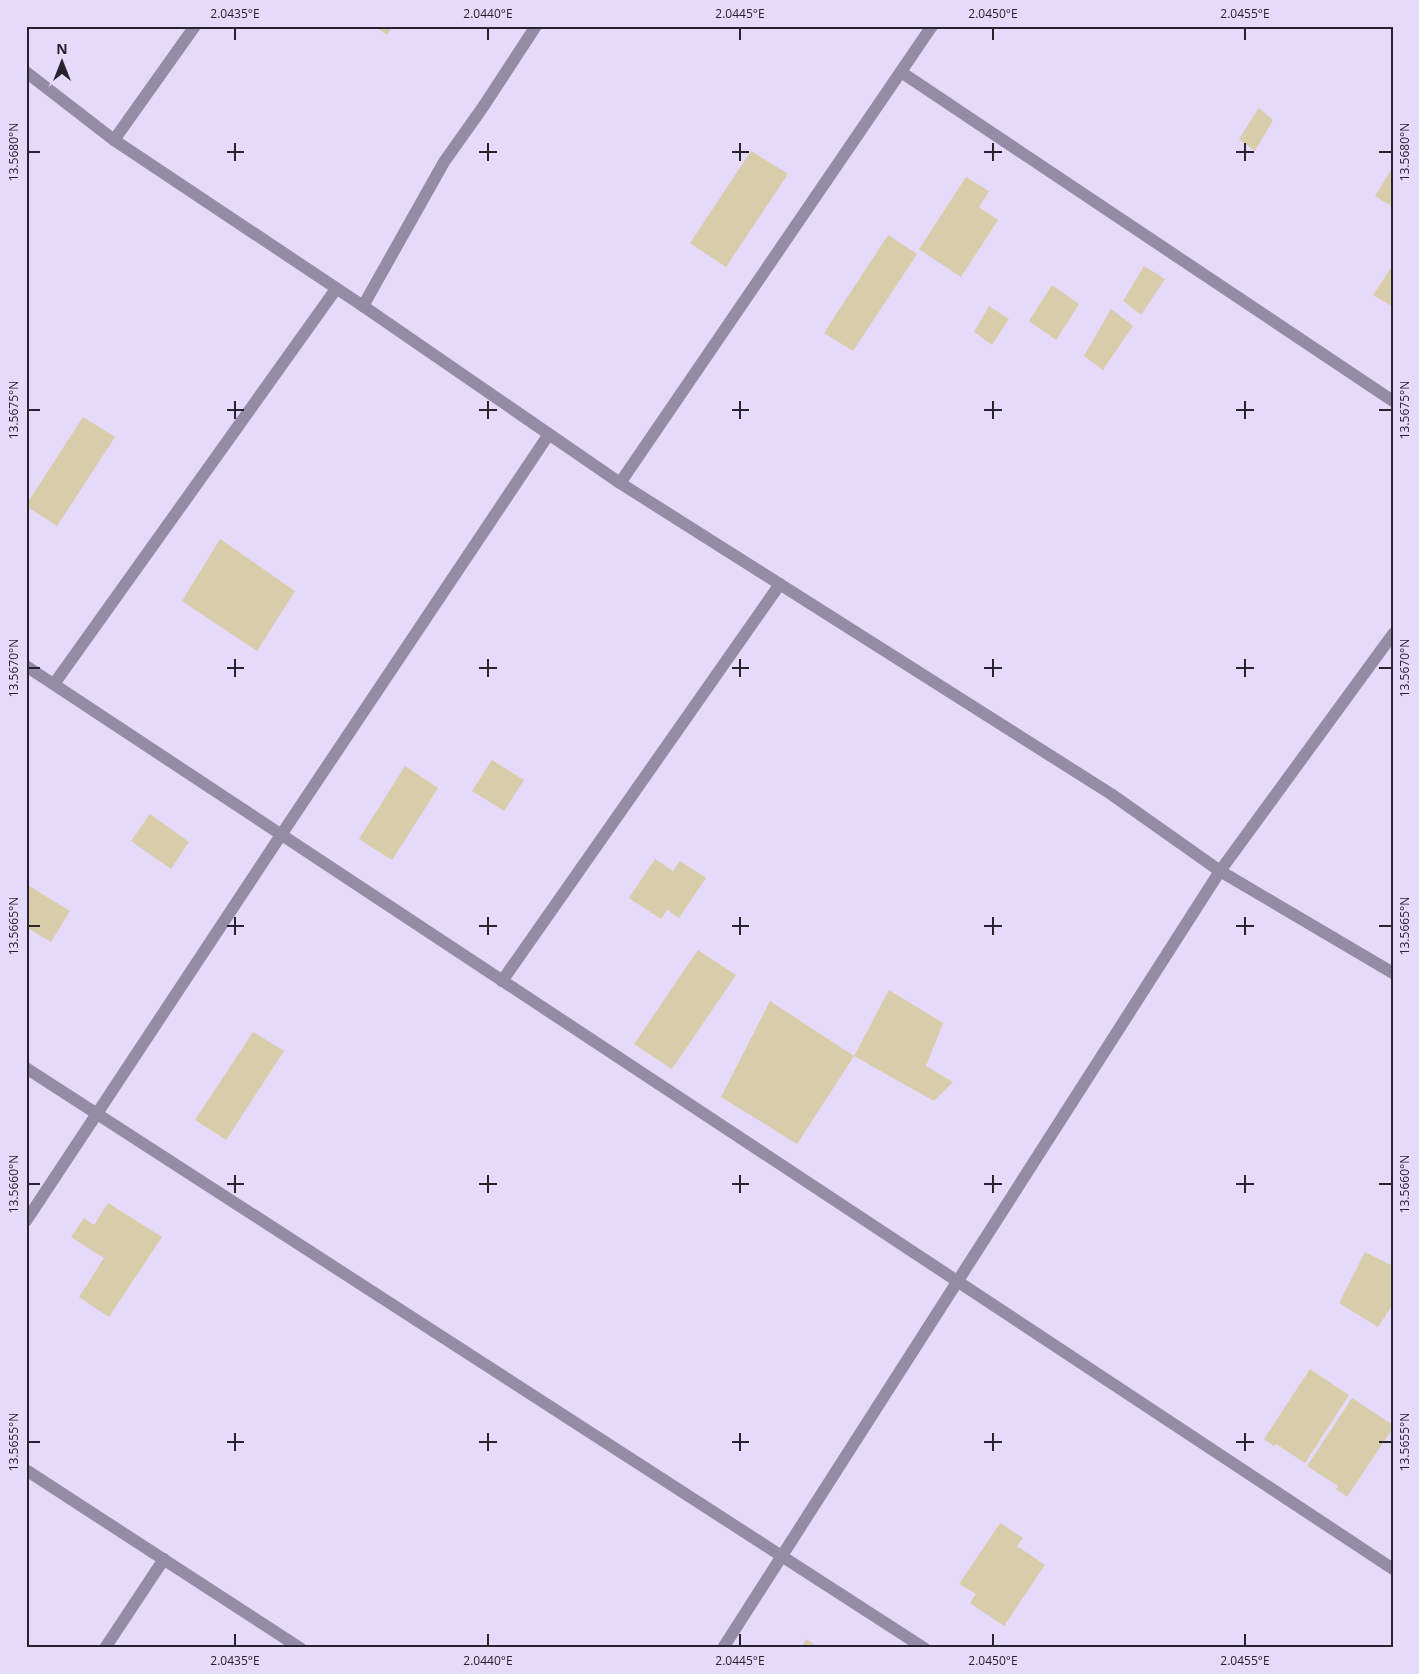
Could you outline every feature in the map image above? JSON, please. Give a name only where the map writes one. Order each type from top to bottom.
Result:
[{"type":"street","points":[[114,140],[195,26]]},
{"type":"street","points":[[363,306],[444,162],[536,26]]},
{"type":"street","points":[[620,483],[932,26]]},
{"type":"street","points":[[26,72],[114,140],[363,306],[620,483],[1111,794],[1220,871],[1393,973]]},
{"type":"street","points":[[901,72],[1393,401]]},
{"type":"street","points":[[54,684],[336,288]]},
{"type":"street","points":[[26,1222],[281,834],[550,434]]},
{"type":"street","points":[[502,981],[780,584]]},
{"type":"street","points":[[723,1648],[1220,871],[1393,634]]},
{"type":"street","points":[[26,666],[1393,1569]]},
{"type":"street","points":[[26,1068],[924,1648]]},
{"type":"street","points":[[26,1470],[300,1648]]},
{"type":"street","points":[[105,1648],[164,1559]]},
{"type":"building","points":[[374,26],[393,26],[387,35]]},
{"type":"building","points":[[1259,108],[1273,120],[1255,151],[1239,139]]},
{"type":"building","points":[[751,151],[788,174],[726,267],[690,243]]},
{"type":"building","points":[[1393,167],[1393,207],[1375,196]]},
{"type":"building","points":[[966,177],[989,191],[979,207],[998,220],[961,277],[919,249]]},
{"type":"building","points":[[888,235],[917,254],[853,351],[824,333]]},
{"type":"building","points":[[1393,265],[1393,307],[1373,295]]},
{"type":"building","points":[[1144,266],[1165,279],[1141,315],[1123,301]]},
{"type":"building","points":[[1052,285],[1079,304],[1056,340],[1029,321]]},
{"type":"building","points":[[989,306],[1009,319],[992,345],[974,332]]},
{"type":"building","points":[[1111,309],[1133,326],[1103,370],[1084,356]]},
{"type":"building","points":[[83,417],[115,437],[57,526],[26,505]]},
{"type":"building","points":[[220,539],[295,591],[257,651],[182,601]]},
{"type":"building","points":[[492,760],[524,780],[504,811],[472,791]]},
{"type":"building","points":[[405,766],[438,788],[392,860],[359,839]]},
{"type":"building","points":[[150,814],[189,842],[171,869],[131,841]]},
{"type":"building","points":[[655,859],[673,871],[680,861],[706,878],[679,918],[667,910],[661,919],[629,898]]},
{"type":"building","points":[[26,884],[70,911],[51,942],[26,927]]},
{"type":"building","points":[[698,950],[736,975],[672,1069],[634,1044]]},
{"type":"building","points":[[889,990],[943,1023],[926,1066],[953,1082],[934,1101],[854,1056]]},
{"type":"building","points":[[770,1001],[854,1056],[797,1144],[721,1097]]},
{"type":"building","points":[[253,1032],[284,1051],[226,1140],[195,1120]]},
{"type":"building","points":[[108,1203],[162,1237],[109,1317],[79,1297],[104,1258],[71,1237],[84,1218],[94,1225]]},
{"type":"building","points":[[1365,1252],[1393,1266],[1393,1304],[1378,1327],[1339,1303]]},
{"type":"building","points":[[1310,1369],[1349,1395],[1305,1463],[1276,1444],[1274,1446],[1264,1439]]},
{"type":"building","points":[[1352,1398],[1393,1425],[1393,1428],[1347,1497],[1336,1489],[1338,1486],[1307,1466]]},
{"type":"building","points":[[1000,1523],[1023,1538],[1017,1546],[1045,1565],[1004,1626],[970,1603],[976,1594],[959,1584]]},
{"type":"building","points":[[806,1639],[819,1648],[801,1648]]}]
